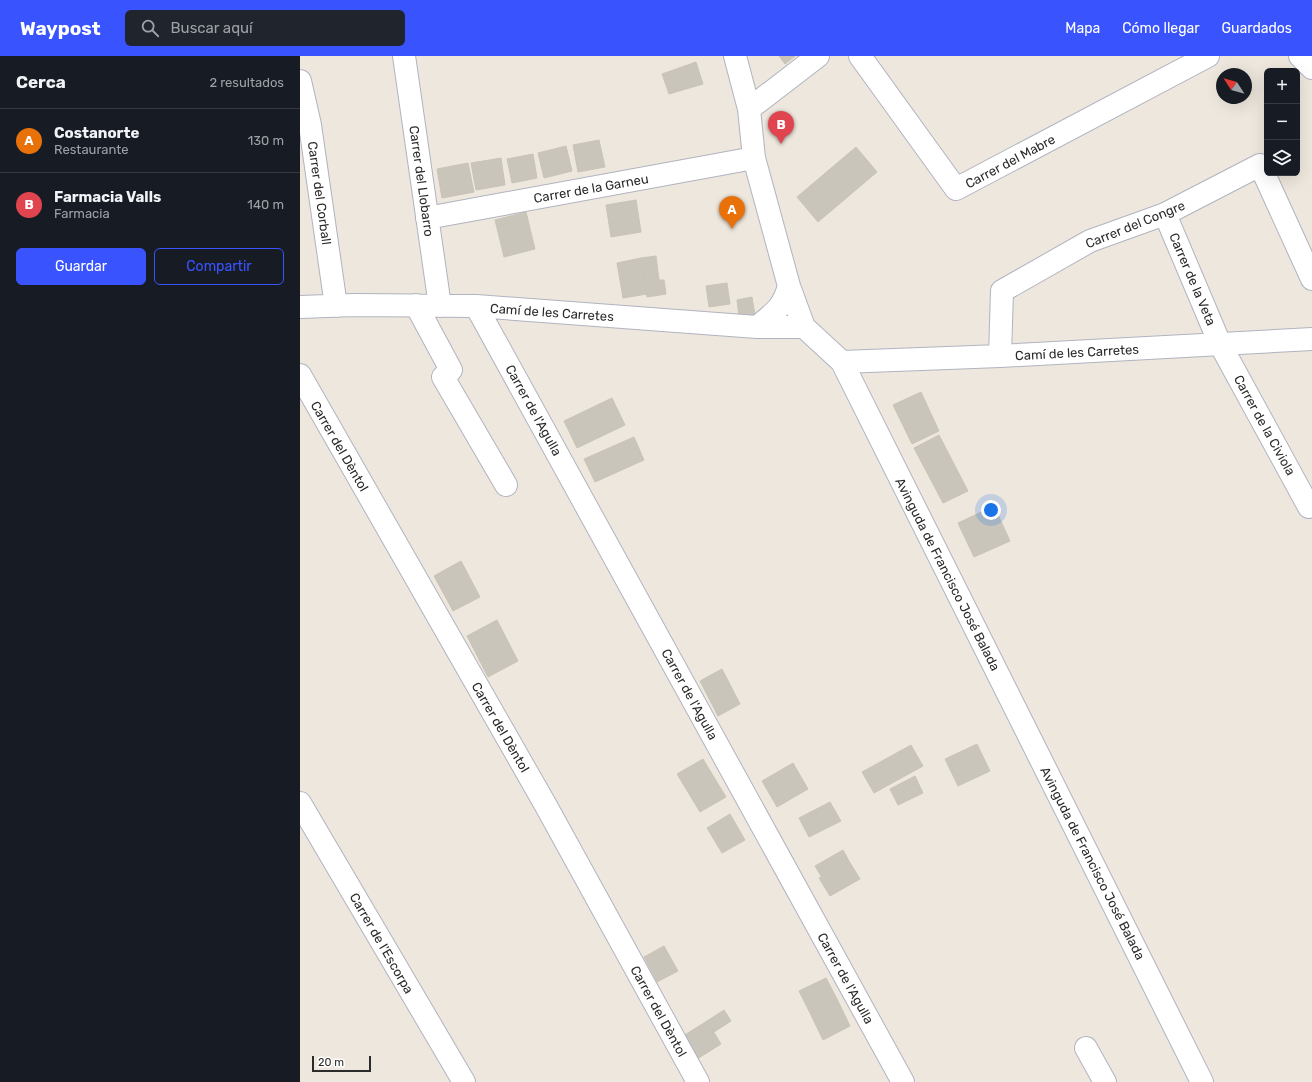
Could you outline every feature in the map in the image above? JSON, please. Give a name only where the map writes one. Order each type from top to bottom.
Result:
[{"type":"street","name":"Carrer del Llobarro","points":[[404,56],[440,306]]},
{"type":"street","name":"Avinguda de Francisco José Balada","points":[[735,56],[749,109],[754,158],[789,286],[804,327],[842,362],[1202,1082]]},
{"type":"street","points":[[749,109],[818,56]]},
{"type":"street","name":"Carrer del Mabre","points":[[860,56],[956,189],[1208,56]]},
{"type":"street","points":[[1300,56],[1312,68]]},
{"type":"street","name":"Carrer del Corball","points":[[301,86],[310,125],[336,306]]},
{"type":"street","name":"Carrer de la Garneu","points":[[427,218],[754,158]]},
{"type":"street","name":"Carrer del Congre","points":[[1000,356],[1002,291],[1090,241],[1165,214],[1260,165],[1312,279]]},
{"type":"street","name":"Carrer de la Veta","points":[[1165,214],[1220,344]]},
{"type":"street","points":[[756,327],[778,309],[785,299],[789,286]]},
{"type":"street","points":[[416,306],[451,370],[443,377],[506,485]]},
{"type":"street","name":"Camí de les Carretes","points":[[300,307],[476,306],[756,327],[804,327]]},
{"type":"street","name":"Carrer de l'Agulla","points":[[476,306],[903,1082]]},
{"type":"street","name":"Camí de les Carretes","points":[[842,362],[1000,356],[1312,339]]},
{"type":"street","name":"Carrer de la Civiola","points":[[1220,344],[1309,507]]},
{"type":"street","name":"Carrer del Dèntol","points":[[300,375],[549,811],[698,1082]]},
{"type":"street","name":"Carrer de l'Escorpa","points":[[300,803],[464,1082]]},
{"type":"street","points":[[1086,1048],[1105,1082]]},
{"type":"building","points":[[779,56],[795,56],[785,64]]},
{"type":"building","points":[[696,62],[703,84],[669,94],[662,74]]},
{"type":"building","points":[[599,140],[605,167],[578,172],[573,145]]},
{"type":"building","points":[[566,146],[572,171],[544,178],[538,153]]},
{"type":"building","points":[[856,147],[877,172],[818,222],[797,197]]},
{"type":"building","points":[[533,154],[537,178],[512,183],[507,159]]},
{"type":"building","points":[[501,158],[505,185],[476,190],[471,163]]},
{"type":"building","points":[[468,163],[474,192],[442,198],[437,169]]},
{"type":"building","points":[[636,200],[641,232],[611,237],[606,205]]},
{"type":"building","points":[[526,212],[535,249],[504,257],[495,220]]},
{"type":"building","points":[[656,256],[659,280],[664,280],[666,294],[647,297],[641,258]]},
{"type":"building","points":[[641,258],[647,294],[623,298],[617,263]]},
{"type":"building","points":[[727,283],[730,304],[709,307],[706,286]]},
{"type":"building","points":[[752,297],[755,315],[739,317],[737,300]]},
{"type":"building","points":[[921,392],[939,431],[912,444],[893,405]]},
{"type":"building","points":[[612,398],[625,425],[577,448],[564,421]]},
{"type":"building","points":[[939,435],[968,491],[943,503],[914,448]]},
{"type":"building","points":[[634,437],[644,460],[595,482],[584,459]]},
{"type":"building","points":[[994,506],[1010,541],[974,557],[958,523]]},
{"type":"building","points":[[461,561],[480,597],[453,611],[434,576]]},
{"type":"building","points":[[497,620],[518,661],[488,677],[467,636]]},
{"type":"building","points":[[722,669],[740,704],[718,716],[700,681]]},
{"type":"building","points":[[977,744],[990,771],[958,786],[945,759]]},
{"type":"building","points":[[911,745],[923,766],[874,793],[862,772]]},
{"type":"building","points":[[703,759],[726,797],[700,812],[677,774]]},
{"type":"building","points":[[793,763],[808,789],[777,807],[762,781]]},
{"type":"building","points":[[915,776],[923,793],[898,805],[890,789]]},
{"type":"building","points":[[830,802],[841,821],[809,837],[799,818]]},
{"type":"building","points":[[730,814],[745,840],[722,853],[707,828]]},
{"type":"building","points":[[843,850],[849,861],[821,876],[815,866]]},
{"type":"building","points":[[849,861],[860,879],[830,896],[819,878]]},
{"type":"building","points":[[664,946],[678,971],[657,982],[644,957]]},
{"type":"building","points":[[826,978],[837,999],[810,1013],[799,991]]},
{"type":"building","points":[[837,999],[850,1026],[823,1040],[810,1013]]},
{"type":"building","points":[[724,1010],[731,1021],[714,1032],[707,1021]]},
{"type":"building","points":[[707,1021],[721,1044],[694,1061],[680,1038]]},
{"type":"place","name":"Farmacia Valls","points":[[781,144]]},
{"type":"place","name":"Costanorte","points":[[732,229]]}]
